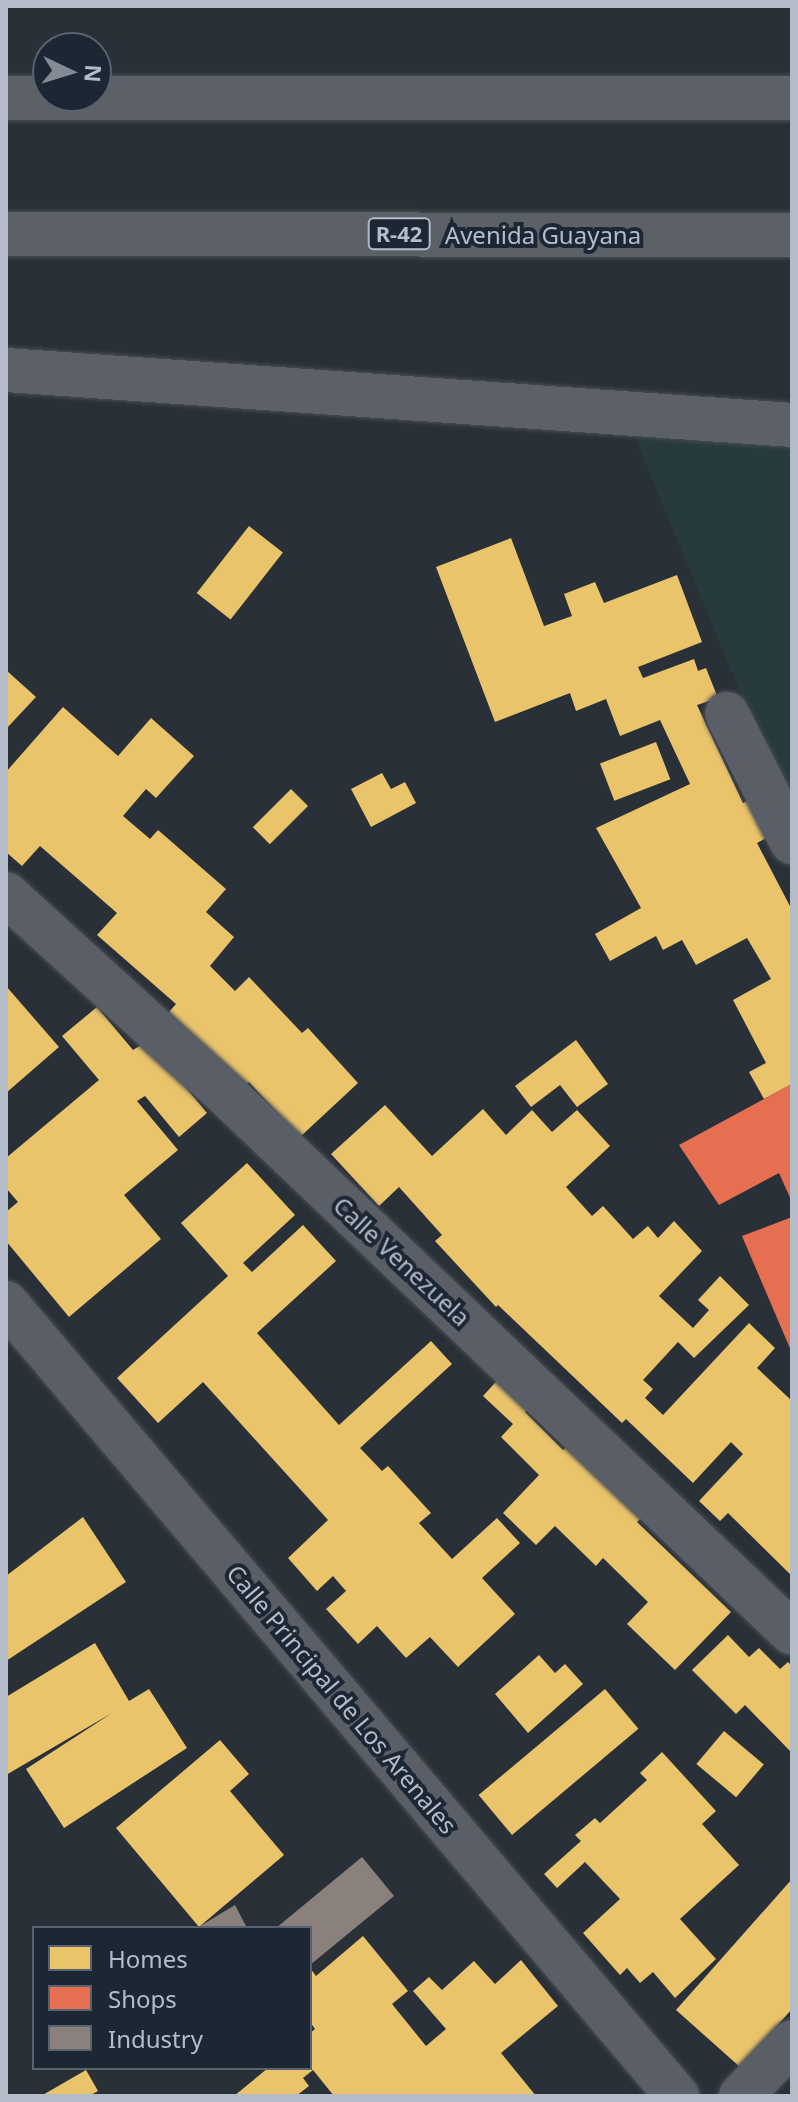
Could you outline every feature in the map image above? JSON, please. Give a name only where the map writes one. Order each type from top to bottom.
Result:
[{"type":"main road","points":[[6,98],[792,98]]},
{"type":"main road","name":"Avenida Guayana","points":[[6,234],[792,235]]},
{"type":"main road","points":[[6,370],[792,425]]},
{"type":"street","points":[[727,714],[792,842]]},
{"type":"street","name":"Calle Venezuela","points":[[6,894],[229,1097],[792,1633]]},
{"type":"street","name":"Calle Principal de Los Arenales","points":[[6,1303],[677,2096]]},
{"type":"street","points":[[741,2096],[792,2042]]},
{"type":"green space","points":[[625,413],[792,425],[792,842],[745,704]]},
{"type":"building: Homes","points":[[249,526],[283,552],[231,619],[197,593]]},
{"type":"building: Homes","points":[[511,538],[544,626],[572,616],[564,594],[595,582],[604,603],[677,575],[702,642],[638,667],[643,678],[694,659],[698,671],[706,668],[718,698],[697,705],[743,803],[757,797],[774,834],[757,843],[792,910],[792,1084],[764,1099],[749,1072],[766,1063],[733,1000],[771,979],[747,938],[696,965],[682,940],[663,950],[656,936],[610,961],[595,934],[641,908],[596,828],[690,784],[660,720],[620,736],[606,699],[576,711],[570,693],[495,722],[436,567]]},
{"type":"building: Homes","points":[[6,670],[36,697],[6,729]]},
{"type":"building: Homes","points":[[63,707],[118,756],[151,718],[194,756],[156,798],[146,789],[123,816],[150,839],[158,830],[226,889],[206,912],[234,937],[210,966],[235,991],[249,977],[302,1033],[308,1028],[358,1083],[300,1137],[249,1082],[244,1087],[169,1012],[176,1004],[97,935],[117,913],[40,846],[22,866],[6,852],[6,772]]},
{"type":"building: Homes","points":[[656,742],[670,779],[614,801],[600,764]]},
{"type":"building: Homes","points":[[382,773],[391,789],[405,782],[416,803],[371,827],[351,789]]},
{"type":"building: Homes","points":[[291,789],[308,806],[270,844],[253,827]]},
{"type":"building: Homes","points":[[6,986],[59,1047],[6,1093]]},
{"type":"building: Homes","points":[[97,1007],[133,1050],[141,1045],[173,1072],[207,1113],[179,1137],[145,1096],[137,1101],[178,1150],[124,1195],[161,1239],[69,1317],[6,1241],[6,1212],[18,1202],[6,1188],[6,1158],[99,1080],[62,1036]]},
{"type":"building: Homes","points":[[576,1040],[608,1084],[577,1107],[560,1085],[531,1107],[515,1086]]},
{"type":"building: Homes","points":[[385,1105],[432,1156],[483,1109],[506,1135],[532,1110],[552,1132],[577,1110],[610,1146],[566,1187],[592,1216],[603,1206],[633,1239],[648,1226],[658,1238],[674,1221],[702,1251],[659,1296],[693,1328],[709,1310],[698,1300],[720,1276],[749,1305],[694,1358],[678,1342],[643,1380],[653,1389],[645,1398],[663,1415],[749,1323],[775,1348],[757,1368],[792,1401],[792,1576],[728,1513],[720,1521],[699,1501],[743,1454],[731,1442],[693,1483],[626,1419],[622,1423],[498,1305],[496,1307],[435,1241],[442,1235],[399,1187],[379,1206],[331,1154]]},
{"type":"building: Homes","points":[[247,1163],[295,1215],[243,1263],[252,1272],[303,1225],[336,1261],[257,1333],[339,1425],[431,1341],[452,1364],[360,1448],[382,1471],[388,1466],[431,1513],[419,1523],[452,1559],[497,1518],[520,1543],[482,1578],[515,1614],[458,1667],[430,1637],[406,1658],[377,1626],[358,1644],[326,1609],[346,1591],[333,1576],[317,1591],[288,1558],[328,1520],[203,1382],[158,1423],[117,1378],[228,1276],[181,1223]]},
{"type":"building: Homes","points":[[503,1374],[533,1404],[525,1412],[563,1450],[573,1441],[647,1512],[637,1522],[731,1612],[675,1670],[627,1624],[648,1602],[603,1558],[596,1566],[555,1526],[536,1545],[503,1513],[539,1475],[501,1437],[513,1424],[483,1396]]},
{"type":"building: Homes","points":[[83,1517],[126,1582],[6,1661],[6,1576]]},
{"type":"building: Homes","points":[[728,1635],[749,1657],[759,1648],[780,1669],[788,1662],[792,1666],[792,1753],[745,1705],[736,1714],[692,1670]]},
{"type":"building: Homes","points":[[95,1643],[129,1701],[149,1689],[187,1748],[64,1828],[26,1769],[112,1713],[6,1775],[6,1697]]},
{"type":"building: Homes","points":[[539,1655],[555,1673],[565,1664],[583,1684],[528,1733],[495,1694]]},
{"type":"building: Homes","points":[[605,1689],[638,1729],[512,1835],[479,1795]]},
{"type":"building: Homes","points":[[724,1731],[764,1764],[736,1797],[696,1764]]},
{"type":"building: Homes","points":[[220,1740],[249,1774],[230,1791],[284,1855],[198,1926],[116,1828]]},
{"type":"building: Homes","points":[[662,1752],[716,1811],[702,1824],[739,1865],[680,1919],[716,1959],[675,1998],[653,1972],[640,1983],[627,1968],[620,1975],[583,1933],[620,1899],[585,1862],[557,1888],[544,1874],[581,1841],[575,1835],[595,1818],[600,1823],[647,1780],[640,1773]]},
{"type":"building: Homes","points":[[792,1879],[792,2009],[740,2067],[676,2010]]},
{"type":"building: Homes","points":[[363,1936],[408,1991],[392,2004],[426,2046],[446,2029],[413,1991],[429,1977],[442,1990],[474,1961],[495,1984],[521,1960],[558,2006],[501,2053],[536,2096],[334,2096],[313,2070],[303,2078],[309,2086],[296,2096],[234,2096],[266,2070],[312,2070],[312,2031],[315,2029],[312,2025],[312,1971],[316,1976]]},
{"type":"building: Homes","points":[[86,2070],[98,2091],[89,2096],[41,2096]]},
{"type":"building: Shops","points":[[792,1084],[792,1202],[779,1173],[719,1205],[679,1145]]},
{"type":"building: Shops","points":[[792,1217],[792,1353],[742,1236]]},
{"type":"building: Industry","points":[[362,1857],[394,1896],[312,1963],[312,1926],[278,1926]]},
{"type":"building: Industry","points":[[235,1905],[246,1926],[200,1926]]}]
